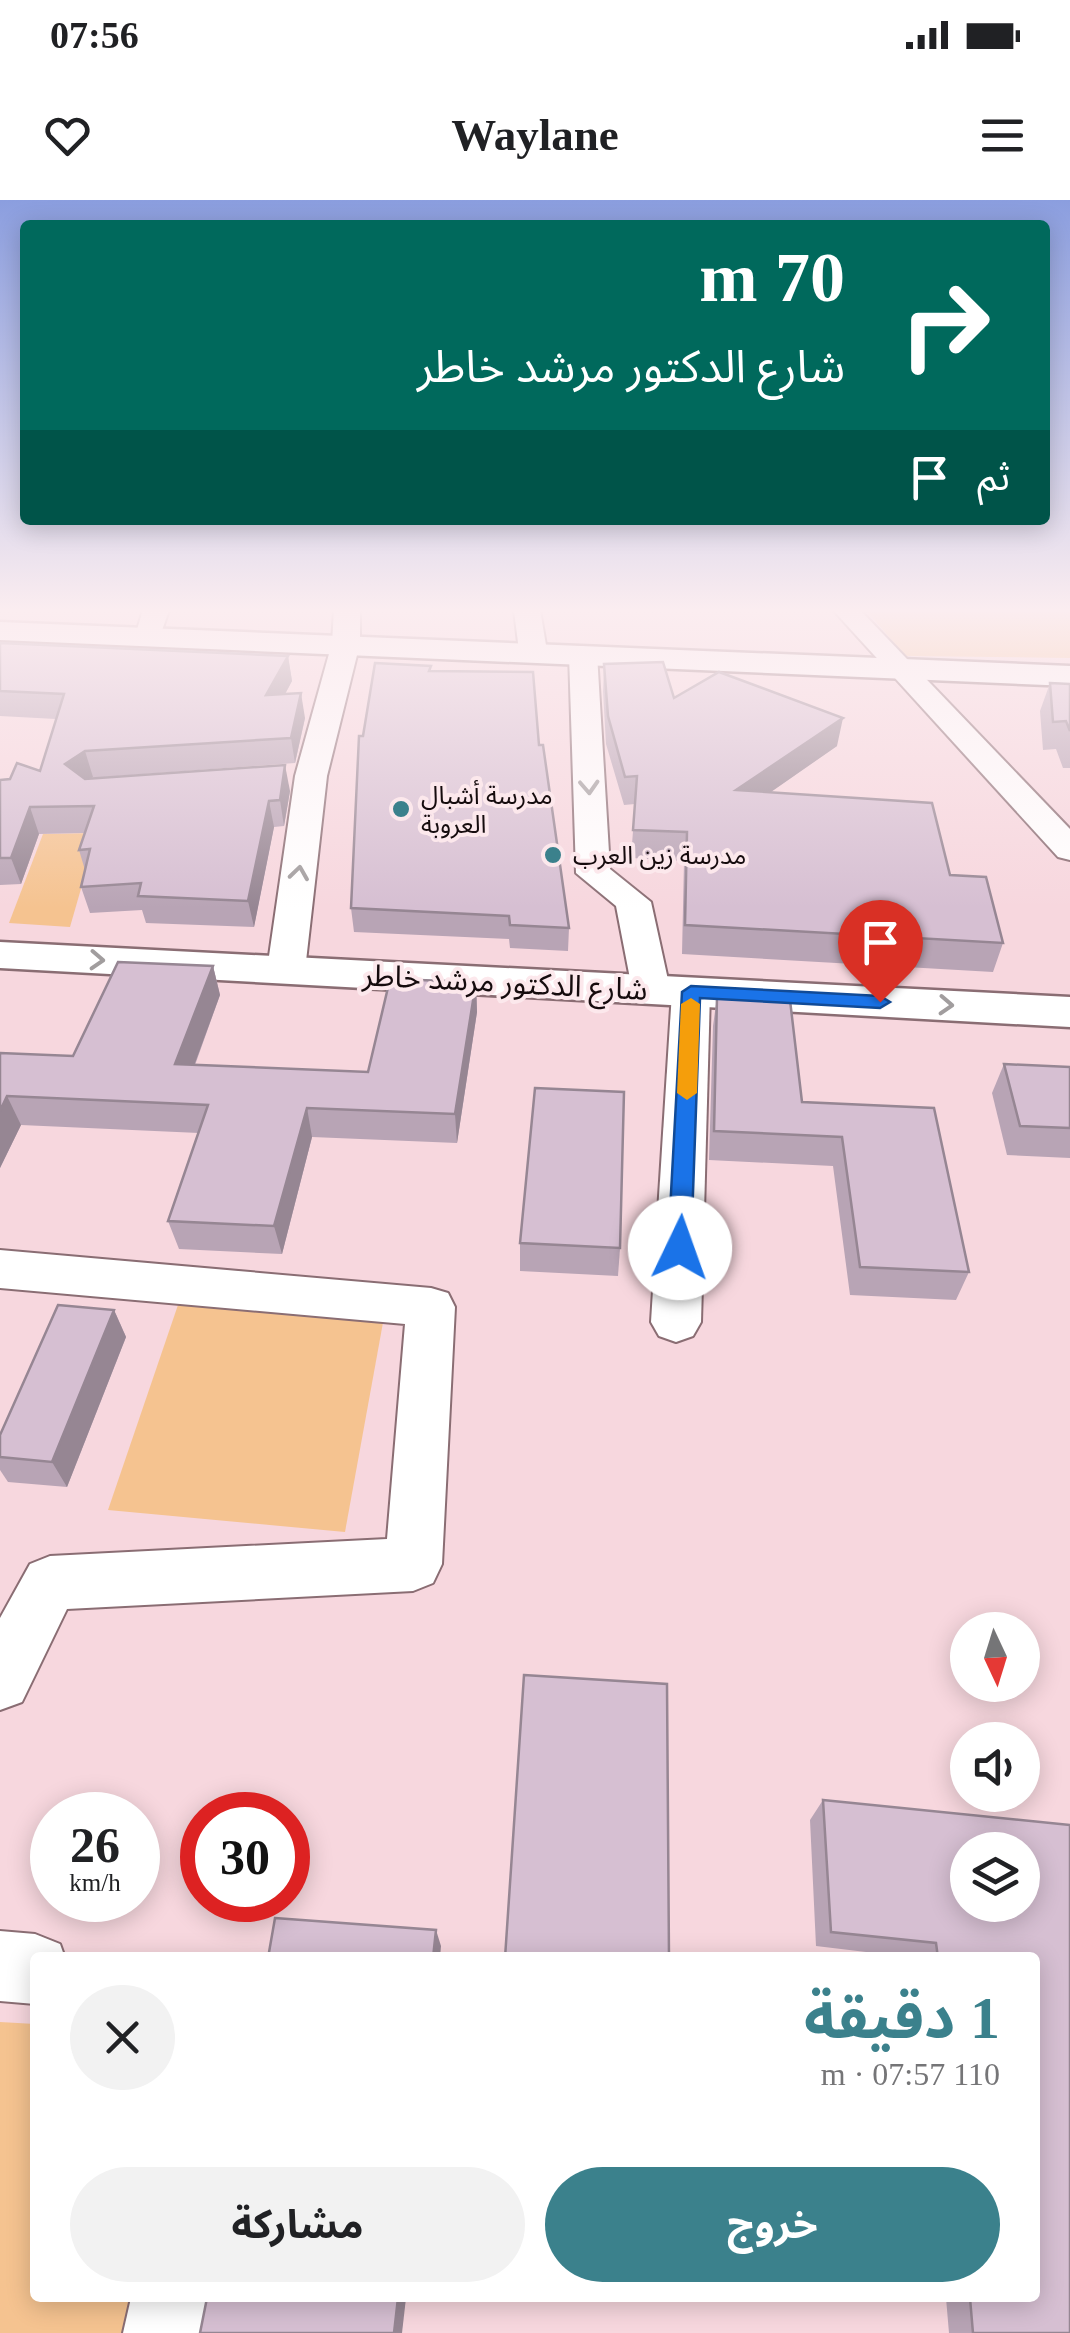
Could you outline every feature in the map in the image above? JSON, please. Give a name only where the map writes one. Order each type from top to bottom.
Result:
[{"type":"main road","name":"شارع الدكتور مرشد خاطر","points":[[0,954],[1070,1012]]},
{"type":"street","points":[[286,970],[312,776],[329,710]]},
{"type":"street","points":[[586,710],[593,872],[633,902],[671,990],[676,1322]]},
{"type":"street","points":[[943,710],[1063,834]]},
{"type":"street","points":[[272,779],[312,776]]},
{"type":"street","points":[[0,1270],[431,1307],[412,1564],[50,1583],[0,1680]]},
{"type":"street","points":[[0,1966],[30,1968]]},
{"type":"street","points":[[164,2333],[171,2302]]},
{"type":"shaded area","points":[[97,833],[70,927],[9,923],[43,834]]},
{"type":"shaded area","points":[[179,1302],[384,1317],[345,1532],[108,1510]]},
{"type":"shaded area","points":[[0,2022],[30,2024],[30,2302],[161,2302],[155,2333],[0,2333]]},
{"type":"building","points":[[59,710],[297,710],[291,738],[85,751],[65,764],[85,779],[285,765],[280,800],[269,801],[248,901],[138,896],[141,883],[81,887],[90,849],[79,850],[94,806],[30,807],[11,858],[0,858],[0,780],[10,779],[17,763],[40,771]]},
{"type":"building","points":[[367,710],[536,710],[569,928],[510,925],[509,916],[351,908],[359,736],[363,736]]},
{"type":"building","points":[[608,710],[820,710],[843,718],[736,790],[932,803],[950,875],[986,877],[1003,943],[685,925],[687,832],[633,830],[637,776],[625,777]]},
{"type":"building","points":[[1052,710],[1070,710],[1070,731],[1066,721],[1053,722]]},
{"type":"building","points":[[118,962],[213,966],[175,1064],[368,1072],[390,979],[476,982],[455,1114],[307,1108],[274,1226],[168,1221],[208,1105],[7,1096],[0,1111],[0,1053],[73,1056]]},
{"type":"building","points":[[717,997],[790,1000],[802,1102],[934,1108],[969,1272],[860,1267],[842,1137],[714,1131]]},
{"type":"building","points":[[1004,1064],[1070,1067],[1070,1128],[1020,1126]]},
{"type":"building","points":[[535,1088],[624,1092],[620,1248],[520,1243]]},
{"type":"building","points":[[58,1305],[114,1310],[52,1462],[0,1457],[0,1435]]},
{"type":"building","points":[[524,1675],[667,1684],[669,1952],[505,1952]]},
{"type":"building","points":[[823,1800],[1070,1825],[1070,2333],[973,2333],[970,2302],[1040,2302],[1040,1952],[937,1952],[936,1943],[831,1932]]},
{"type":"building","points":[[310,1921],[436,1930],[434,1952],[269,1952],[274,1922]]},
{"type":"building","points":[[206,2302],[398,2302],[394,2333],[200,2333]]},
{"type":"slow traffic","points":[[687,1093],[691,1004]]},
{"type":"place","name":"مدرسة أشبال العروبة","points":[[401,809]]},
{"type":"place","name":"مدرسة زين العرب","points":[[553,855]]},
{"type":"route","points":[[680,1248],[691,992],[880,1002]]}]
